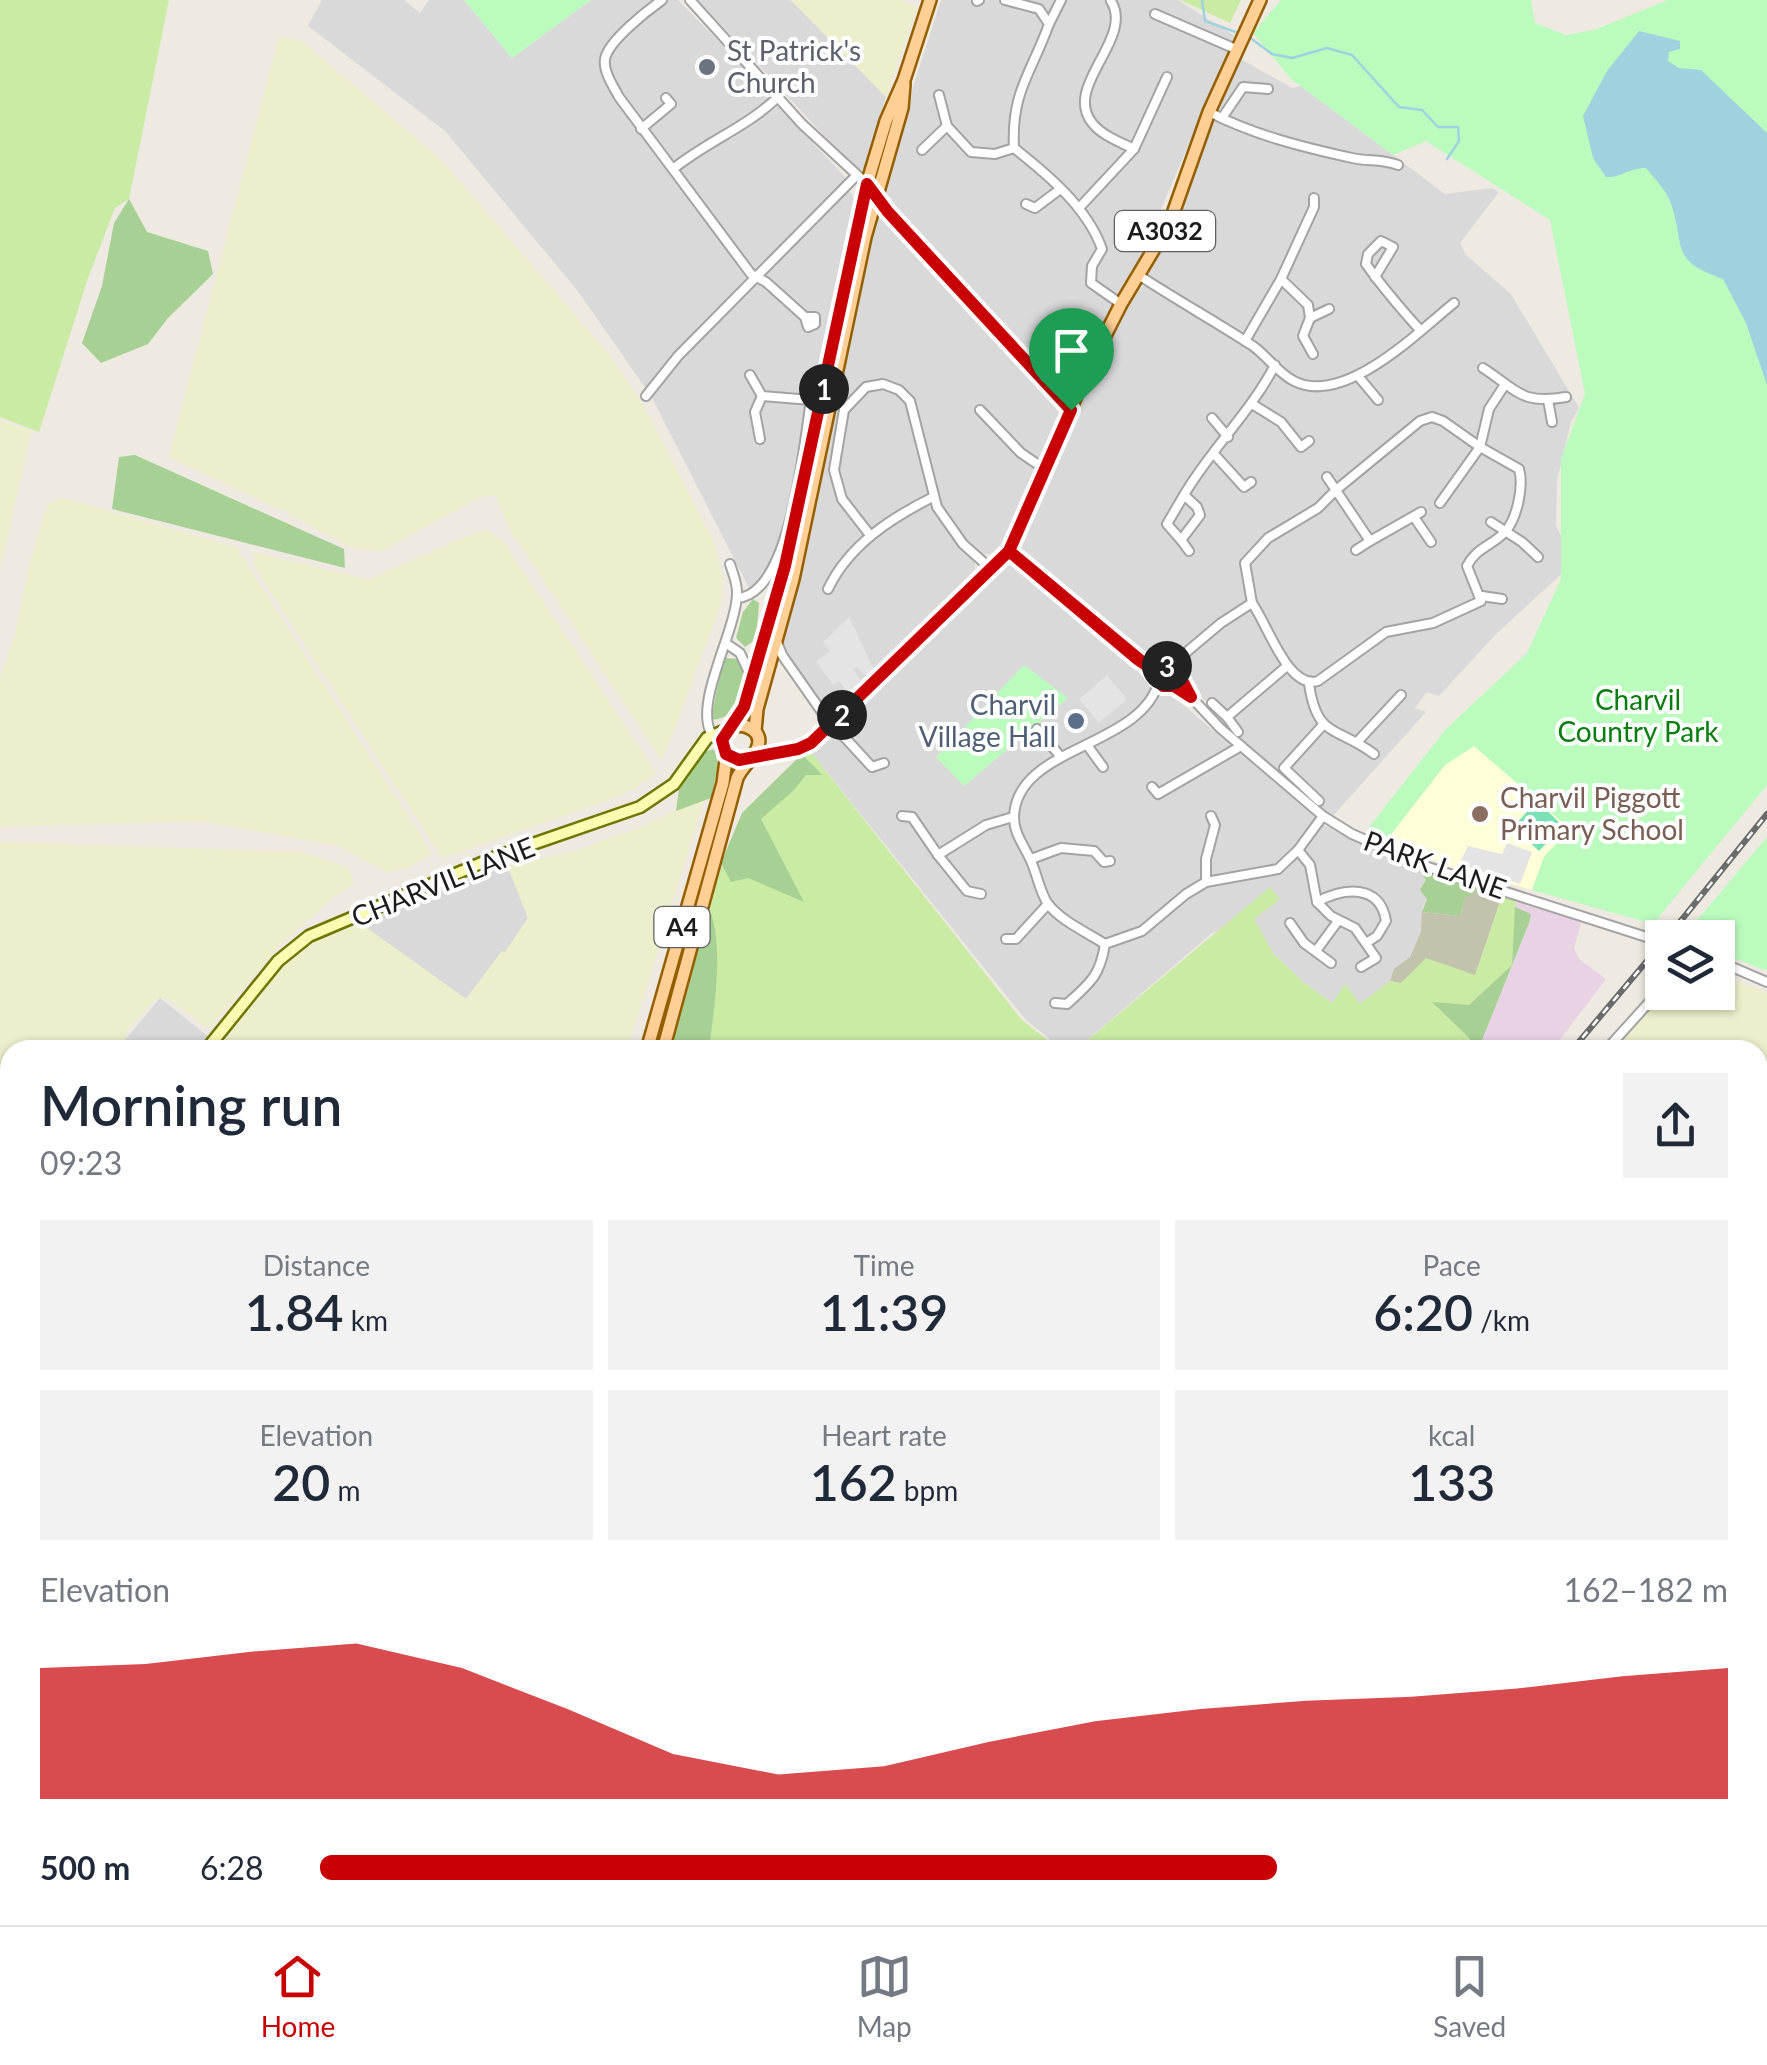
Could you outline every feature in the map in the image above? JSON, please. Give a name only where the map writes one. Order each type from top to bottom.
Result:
[{"type":"main road","name":"A4","points":[[650,1040],[723,783],[727,730],[744,707],[785,566],[862,180],[904,80],[930,0]]},
{"type":"main road","name":"A3032","points":[[751,757],[804,747],[833,725],[1009,551],[1120,304],[1170,222],[1209,112],[1260,0]]},
{"type":"main road","name":"A4","points":[[665,1040],[737,778],[757,748],[756,709],[776,642],[868,227],[879,211],[878,196],[902,108],[904,80]]},
{"type":"main road","points":[[727,730],[742,724],[781,750]]},
{"type":"main road","name":"CHARVIL LANE","points":[[214,1040],[278,961],[309,936],[498,856],[640,807],[674,784],[712,735],[727,730]]},
{"type":"main road","points":[[700,746],[724,750],[735,760],[751,757]]},
{"type":"street","points":[[662,0],[630,27],[605,59],[608,75],[619,97],[750,274],[804,317]]},
{"type":"street","points":[[690,0],[778,97],[878,196]]},
{"type":"street","points":[[1005,0],[1039,9],[1049,24]]},
{"type":"street","points":[[1061,0],[1014,91],[1014,148],[1079,208],[1094,229],[1102,249],[1092,266],[1091,283],[1120,304]]},
{"type":"street","points":[[1111,1],[1118,12],[1118,26],[1086,98],[1086,112],[1102,132],[1134,149]]},
{"type":"street","points":[[1155,14],[1174,15],[1239,46]]},
{"type":"street","points":[[1079,208],[1134,149],[1162,103],[1166,77]]},
{"type":"street","points":[[1222,118],[1243,86],[1268,90]]},
{"type":"street","points":[[939,95],[947,126],[971,152],[995,154],[1014,148]]},
{"type":"street","points":[[673,169],[698,149],[740,127],[778,97]]},
{"type":"street","points":[[642,128],[670,104]]},
{"type":"street","points":[[1074,116],[1086,112]]},
{"type":"street","points":[[1209,112],[1306,148],[1359,160],[1380,158],[1398,165]]},
{"type":"street","points":[[922,150],[947,126]]},
{"type":"street","points":[[862,180],[871,203],[868,227]]},
{"type":"street","points":[[646,396],[678,356],[862,180]]},
{"type":"street","points":[[1038,220],[1031,206],[1059,190]]},
{"type":"street","points":[[1246,341],[1281,279],[1314,203],[1324,202]]},
{"type":"street","points":[[879,211],[1071,410]]},
{"type":"street","points":[[1375,277],[1394,247],[1381,241],[1368,254],[1366,264],[1375,277],[1420,330]]},
{"type":"street","points":[[1140,276],[1246,341],[1292,380],[1307,386],[1358,376],[1390,356],[1454,303]]},
{"type":"street","points":[[1281,279],[1308,305],[1310,318],[1303,336],[1313,354]]},
{"type":"street","points":[[1310,318],[1329,309]]},
{"type":"street","points":[[1189,551],[1167,524],[1199,470],[1252,404],[1275,365]]},
{"type":"street","points":[[1483,368],[1527,399],[1566,396]]},
{"type":"street","points":[[750,375],[762,396]]},
{"type":"street","points":[[1358,376],[1378,400]]},
{"type":"street","points":[[870,535],[842,499],[834,470],[844,410],[866,387],[883,384],[899,390],[910,401],[917,416],[933,496],[951,530],[990,568]]},
{"type":"street","points":[[1440,503],[1480,448],[1488,409],[1504,386]]},
{"type":"street","points":[[760,439],[756,412],[762,396]]},
{"type":"street","points":[[737,598],[754,593],[774,570],[793,508],[811,400],[762,396]]},
{"type":"street","points":[[1548,400],[1552,422]]},
{"type":"street","points":[[1252,404],[1281,422],[1305,444],[1309,456]]},
{"type":"street","points":[[980,410],[986,424],[1046,470]]},
{"type":"street","points":[[1432,417],[1444,420],[1480,448],[1519,469],[1523,481],[1506,532],[1473,555],[1467,566],[1481,601],[1453,616],[1386,632],[1309,684],[1298,680],[1287,666],[1266,622],[1252,603],[1245,562],[1268,538],[1318,508],[1336,490],[1407,430],[1432,417]]},
{"type":"street","points":[[1212,418],[1228,437]]},
{"type":"street","points":[[1014,464],[1021,453]]},
{"type":"street","points":[[1214,454],[1244,488]]},
{"type":"street","points":[[1327,477],[1370,541]]},
{"type":"street","points":[[1454,485],[1467,491]]},
{"type":"street","points":[[1181,540],[1200,516],[1184,494]]},
{"type":"street","points":[[828,590],[836,573],[870,535],[933,496]]},
{"type":"street","points":[[1356,550],[1418,514],[1430,542]]},
{"type":"street","points":[[1491,522],[1538,557]]},
{"type":"street","name":"PARK LANE","points":[[1009,551],[1146,665],[1169,677],[1322,816],[1402,858],[1645,937]]},
{"type":"street","points":[[712,735],[705,724],[706,708],[737,598],[730,564]]},
{"type":"street","points":[[1482,596],[1502,600]]},
{"type":"street","points":[[1106,944],[1048,904],[1017,835],[1014,816],[1025,786],[1040,770],[1130,720],[1186,655],[1221,623],[1252,603]]},
{"type":"street","points":[[776,642],[833,725],[872,767]]},
{"type":"street","points":[[727,644],[740,653],[752,680]]},
{"type":"street","points":[[1227,717],[1287,666]]},
{"type":"street","points":[[1309,684],[1312,707],[1323,725],[1358,741],[1374,754]]},
{"type":"street","points":[[1358,741],[1401,695]]},
{"type":"street","points":[[1212,703],[1238,732]]},
{"type":"street","points":[[1284,768],[1323,725]]},
{"type":"street","points":[[1042,730],[1061,757]]},
{"type":"street","points":[[1087,745],[1104,767]]},
{"type":"street","points":[[1150,802],[1155,791],[1241,746]]},
{"type":"street","points":[[1273,761],[1319,800]]},
{"type":"street","points":[[862,772],[884,763]]},
{"type":"street","points":[[920,805],[907,817],[967,892],[967,904]]},
{"type":"street","points":[[938,854],[986,825],[1014,816]]},
{"type":"street","points":[[1106,944],[1142,931],[1206,882],[1273,871],[1298,850],[1322,816]]},
{"type":"street","points":[[1206,882],[1213,821],[1229,820]]},
{"type":"street","points":[[1031,859],[1061,848],[1094,851],[1107,865]]},
{"type":"street","points":[[1298,850],[1310,866],[1317,902],[1338,921],[1355,928],[1376,958],[1361,967]]},
{"type":"street","points":[[1317,902],[1354,889],[1374,899],[1384,910],[1386,921],[1377,936],[1366,943]]},
{"type":"street","points":[[967,892],[981,894]]},
{"type":"street","points":[[1018,951],[1011,939],[1048,904]]},
{"type":"street","points":[[1316,951],[1338,921]]},
{"type":"street","points":[[1290,923],[1331,964]]},
{"type":"street","points":[[1062,1017],[1067,1004],[1102,968],[1106,944]]},
{"type":"street","points":[[1735,968],[1767,982]]},
{"type":"street","points":[[1055,1004],[1067,1004]]},
{"type":"street","points":[[1615,1040],[1645,1007]]},
{"type":"shaded area","points":[[322,0],[404,0],[420,13],[429,0],[464,0],[512,58],[591,0],[678,0],[772,96],[764,106],[772,111],[778,106],[846,178],[842,186],[852,194],[857,206],[782,545],[774,576],[758,593],[749,588],[651,396],[577,290],[445,131],[308,26]]},
{"type":"shaded area","points":[[698,0],[791,0],[886,97],[863,169],[856,170]]},
{"type":"shaded area","points":[[791,0],[899,0],[917,7],[886,97]]},
{"type":"shaded area","points":[[941,0],[1178,0],[1235,36],[1137,265],[1093,339],[1067,397],[883,199],[901,125]]},
{"type":"shaded area","points":[[279,37],[300,40],[440,159],[611,357],[645,408],[714,543],[723,580],[721,603],[661,759],[511,531],[495,495],[477,498],[382,551],[350,547],[169,457]]},
{"type":"shaded area","points":[[1239,58],[1292,88],[1301,86],[1445,194],[1492,188],[1499,192],[1460,243],[1466,255],[1511,294],[1579,408],[1571,422],[1557,481],[1556,526],[1572,557],[1569,567],[1495,635],[1439,696],[1427,692],[1415,708],[1426,712],[1332,817],[1226,728],[1189,681],[1186,666],[1191,659],[1183,648],[1172,657],[1133,649],[1030,562],[1018,547],[1115,325],[1138,288],[1143,287],[1169,238]]},
{"type":"shaded area","points":[[882,217],[1062,411],[1012,532],[995,553],[975,561],[975,573],[830,715],[782,647],[855,293],[876,219]]},
{"type":"shaded area","points":[[0,420],[31,431],[0,571]]},
{"type":"shaded area","points":[[62,498],[236,547],[432,854],[408,868],[387,872],[338,846],[202,821],[0,827],[0,678],[14,639],[30,563],[48,504]]},
{"type":"shaded area","points":[[487,530],[503,541],[656,773],[609,800],[442,858],[254,566],[254,552],[368,580]]},
{"type":"shaded area","points":[[1009,561],[1102,635],[1152,679],[1162,694],[1169,693],[1326,826],[1419,871],[1426,880],[1427,899],[1421,931],[1409,958],[1395,969],[1390,981],[1360,1005],[1346,985],[1332,1003],[1273,953],[1253,919],[1212,933],[1088,1040],[1051,1040],[1025,1019],[810,751],[850,717],[848,713]]},
{"type":"shaded area","points":[[849,617],[874,670],[866,676],[857,667],[853,669],[862,682],[848,693],[839,681],[833,685],[816,661],[830,651],[823,642]]},
{"type":"shaded area","points":[[1107,675],[1127,699],[1099,723],[1079,699]]},
{"type":"shaded area","name":"Charvil Piggott Primary School","points":[[1474,746],[1571,829],[1544,857],[1532,890],[1445,865],[1385,842],[1445,765]]},
{"type":"shaded area","points":[[705,797],[630,1040],[224,1040],[273,970],[303,940],[357,921],[466,999],[528,918],[507,865],[572,852]]},
{"type":"shaded area","points":[[0,842],[303,852],[349,868],[354,884],[333,897],[279,946],[209,1028],[166,998],[157,998],[126,1031],[125,1040],[0,1040]]},
{"type":"shaded area","points":[[1507,843],[1532,852],[1520,884],[1459,864],[1468,846],[1502,854]]},
{"type":"shaded area","points":[[507,864],[528,918],[505,953],[466,999],[357,921],[376,911]]},
{"type":"shaded area","points":[[1478,892],[1502,896],[1475,976],[1390,981],[1394,969],[1410,957],[1421,931],[1422,912],[1460,916],[1465,896]]},
{"type":"shaded area","points":[[1516,902],[1582,920],[1574,948],[1579,959],[1606,979],[1560,1040],[1482,1040],[1529,923],[1531,914],[1515,907]]},
{"type":"shaded area","points":[[1735,980],[1767,993],[1767,1040],[1623,1040],[1649,1010],[1735,1010]]},
{"type":"shaded area","points":[[160,998],[210,1038],[208,1040],[125,1040]]},
{"type":"green space","points":[[0,0],[169,0],[129,199],[115,208],[88,278],[39,432],[0,417]]},
{"type":"green space","points":[[464,0],[591,0],[512,58]]},
{"type":"green space","points":[[1180,0],[1241,0],[1230,23]]},
{"type":"green space","name":"Charvil Country Park","points":[[1281,0],[1531,0],[1535,23],[1566,35],[1594,30],[1668,0],[1767,0],[1767,785],[1656,920],[1645,922],[1532,890],[1544,857],[1570,829],[1474,746],[1445,765],[1385,842],[1366,831],[1446,729],[1527,653],[1561,579],[1561,459],[1585,394],[1550,220],[1426,141],[1393,155],[1291,79],[1253,33]]},
{"type":"green space","points":[[129,199],[147,232],[208,251],[213,274],[168,318],[148,344],[101,363],[82,343],[102,286],[114,223]]},
{"type":"green space","points":[[135,455],[344,549],[345,568],[112,509],[119,457]]},
{"type":"green space","points":[[753,599],[759,603],[756,639],[745,647],[736,638],[743,612]]},
{"type":"green space","points":[[723,658],[741,659],[744,690],[737,707],[722,718],[711,720]]},
{"type":"green space","points":[[1024,665],[1068,698],[964,786],[936,757]]},
{"type":"green space","points":[[715,749],[718,766],[711,798],[676,811],[679,789],[703,752]]},
{"type":"green space","points":[[810,751],[1021,1019],[1047,1040],[675,1040],[720,870],[755,809]]},
{"type":"green space","points":[[802,754],[822,775],[806,775],[761,819],[804,902],[748,878],[731,882],[721,863],[742,813]]},
{"type":"green space","points":[[731,764],[737,765],[661,1040],[653,1040]]},
{"type":"green space","points":[[1537,801],[1563,826],[1539,851],[1513,827]]},
{"type":"green space","points":[[1767,837],[1767,971],[1735,959],[1735,920],[1697,920]]},
{"type":"green space","points":[[1419,871],[1480,888],[1465,897],[1460,916],[1422,912],[1427,899],[1420,890],[1426,880]]},
{"type":"green space","points":[[1270,887],[1280,899],[1254,919],[1273,953],[1332,1003],[1345,984],[1360,1004],[1390,981],[1401,983],[1426,958],[1475,975],[1502,896],[1516,902],[1512,965],[1469,1005],[1433,1003],[1469,1040],[1088,1040]]},
{"type":"green space","points":[[708,905],[717,957],[710,1040],[671,1040]]},
{"type":"green space","points":[[1515,907],[1531,914],[1529,923],[1482,1040],[1469,1040],[1432,1002],[1469,1005],[1512,965]]},
{"type":"water","points":[[1639,31],[1680,41],[1680,49],[1669,52],[1668,61],[1679,68],[1701,70],[1767,133],[1767,385],[1746,323],[1723,279],[1686,258],[1670,201],[1659,184],[1646,168],[1606,177],[1593,158],[1583,116],[1607,71]]},
{"type":"waterway","points":[[1202,0],[1205,21],[1241,34]]},
{"type":"waterway","points":[[1249,37],[1272,54],[1292,58],[1327,48],[1352,55],[1399,107],[1422,110],[1438,127],[1458,127],[1459,141],[1447,159]]},
{"type":"railway","points":[[1682,920],[1767,814]]},
{"type":"railway","points":[[1580,1040],[1645,963]]},
{"type":"place","name":"St Patrick's Church","points":[[707,67]]},
{"type":"place","name":"Charvil Village Hall","points":[[1076,721]]},
{"type":"place","name":"Charvil Piggott Primary School","points":[[1480,814]]},
{"type":"route","points":[[1071,410],[888,212],[867,184],[785,566],[744,707],[724,734],[723,747],[728,755],[742,760],[811,743],[1009,551],[1146,665],[1163,686],[1174,686],[1191,697],[1176,669],[1146,665],[1136,658],[1009,551],[1071,410]]}]
